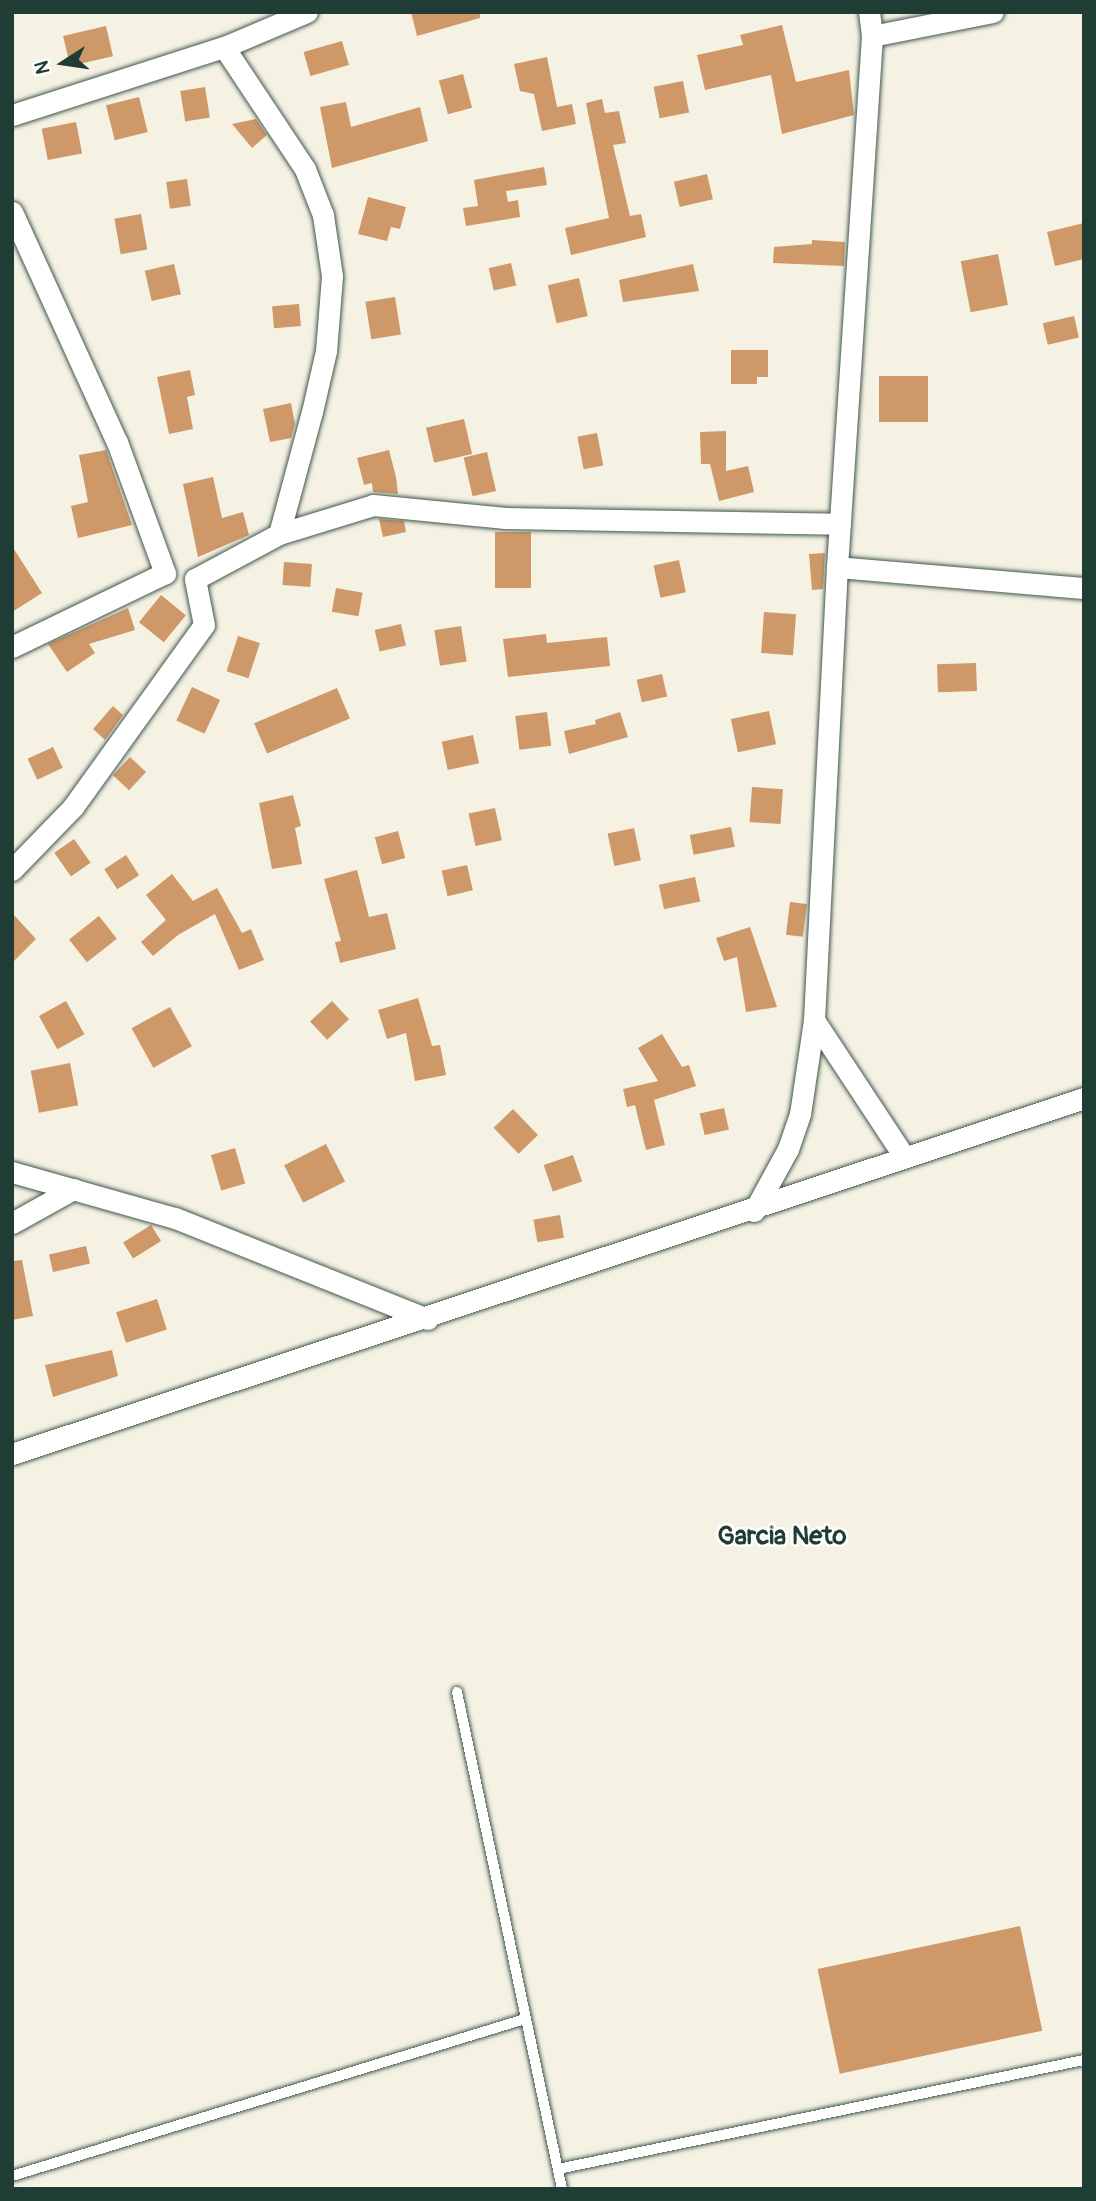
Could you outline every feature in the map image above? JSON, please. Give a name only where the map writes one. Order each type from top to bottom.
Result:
[{"type":"street","points":[[12,115],[223,47],[307,12]]},
{"type":"street","points":[[754,1211],[788,1149],[800,1114],[814,1020],[837,566],[872,36],[869,12]]},
{"type":"street","points":[[872,36],[993,12]]},
{"type":"street","points":[[223,47],[305,169],[323,215],[332,276],[326,351],[279,534]]},
{"type":"street","points":[[12,212],[117,442],[166,573]]},
{"type":"street","points":[[12,647],[166,573],[195,579],[279,534],[373,505],[505,517],[840,524]]},
{"type":"street","points":[[837,566],[1084,588]]},
{"type":"street","points":[[12,870],[73,807],[204,625],[195,579]]},
{"type":"street","points":[[814,1020],[903,1155]]},
{"type":"street","points":[[12,1454],[754,1211],[903,1155],[1084,1098]]},
{"type":"street","points":[[12,1172],[175,1218],[428,1319]]},
{"type":"street","points":[[12,1223],[73,1189]]},
{"type":"lane","points":[[457,1692],[562,2189]]},
{"type":"lane","points":[[12,2176],[524,2019]]},
{"type":"lane","points":[[558,2169],[1084,2060]]},
{"type":"building","points":[[411,12],[480,12],[480,18],[417,36]]},
{"type":"building","points":[[782,25],[796,82],[849,70],[854,115],[782,134],[771,75],[705,90],[697,55],[743,45],[740,35]]},
{"type":"building","points":[[106,26],[113,56],[70,66],[63,36]]},
{"type":"building","points":[[342,41],[349,65],[310,76],[304,52]]},
{"type":"building","points":[[547,57],[557,107],[572,104],[576,124],[542,131],[534,94],[520,91],[514,64]]},
{"type":"building","points":[[463,74],[472,108],[448,114],[439,80]]},
{"type":"building","points":[[683,81],[689,112],[660,118],[654,87]]},
{"type":"building","points":[[205,87],[210,118],[185,122],[180,91]]},
{"type":"building","points":[[139,97],[148,132],[115,140],[106,105]]},
{"type":"building","points":[[602,99],[605,113],[619,111],[626,143],[613,145],[630,216],[641,214],[646,237],[571,255],[565,228],[609,218],[586,103]]},
{"type":"building","points":[[346,102],[351,127],[420,107],[428,141],[332,168],[320,107]]},
{"type":"building","points":[[256,119],[267,135],[252,148],[232,124]]},
{"type":"building","points":[[76,122],[82,153],[48,160],[42,129]]},
{"type":"building","points":[[544,167],[547,185],[506,191],[508,202],[518,200],[520,217],[466,226],[463,208],[478,206],[474,180]]},
{"type":"building","points":[[707,174],[713,199],[680,207],[674,182]]},
{"type":"building","points":[[187,179],[191,206],[170,209],[166,182]]},
{"type":"building","points":[[368,197],[406,207],[400,229],[391,227],[387,241],[358,234]]},
{"type":"building","points":[[141,214],[147,249],[121,254],[114,219]]},
{"type":"building","points":[[1084,223],[1084,259],[1055,266],[1047,232]]},
{"type":"building","points":[[812,240],[845,242],[844,266],[773,263],[774,247],[812,244]]},
{"type":"building","points":[[998,254],[1008,305],[971,312],[961,261]]},
{"type":"building","points":[[511,263],[516,285],[494,291],[489,268]]},
{"type":"building","points":[[174,264],[181,294],[152,301],[145,271]]},
{"type":"building","points":[[693,264],[699,291],[623,302],[619,280]]},
{"type":"building","points":[[579,278],[588,316],[557,323],[548,285]]},
{"type":"building","points":[[395,297],[401,335],[371,339],[365,302]]},
{"type":"building","points":[[299,304],[301,326],[274,328],[272,306]]},
{"type":"building","points":[[1074,316],[1079,337],[1048,345],[1043,323]]},
{"type":"building","points":[[731,350],[768,350],[768,377],[757,377],[757,384],[731,384]]},
{"type":"building","points":[[190,370],[195,395],[187,397],[193,429],[169,434],[157,377]]},
{"type":"building","points":[[879,376],[928,376],[928,422],[879,422]]},
{"type":"building","points":[[291,403],[295,424],[291,438],[270,442],[263,409]]},
{"type":"building","points":[[464,419],[472,454],[434,463],[426,428]]},
{"type":"building","points":[[726,431],[726,471],[748,466],[754,492],[719,501],[710,464],[701,464],[700,432]]},
{"type":"building","points":[[597,433],[603,465],[584,469],[577,437]]},
{"type":"building","points":[[106,450],[132,525],[78,538],[71,506],[88,502],[79,455]]},
{"type":"building","points":[[389,450],[398,494],[373,492],[372,483],[364,485],[357,458]]},
{"type":"building","points":[[487,452],[496,491],[473,496],[464,457]]},
{"type":"building","points":[[213,477],[222,518],[243,512],[249,535],[198,557],[183,484]]},
{"type":"building","points":[[379,519],[404,521],[406,532],[383,537]]},
{"type":"building","points":[[495,532],[531,532],[531,588],[495,588]]},
{"type":"building","points":[[12,546],[42,593],[12,612]]},
{"type":"building","points":[[825,553],[823,589],[812,590],[809,554]]},
{"type":"building","points":[[679,560],[686,592],[660,598],[654,565]]},
{"type":"building","points":[[284,562],[312,564],[310,587],[282,585]]},
{"type":"building","points":[[336,588],[363,593],[358,616],[332,612]]},
{"type":"building","points":[[161,595],[186,615],[164,642],[139,622]]},
{"type":"building","points":[[128,608],[135,630],[89,644],[95,653],[67,672],[48,644]]},
{"type":"building","points":[[764,612],[796,614],[793,655],[761,653]]},
{"type":"building","points":[[401,624],[406,645],[380,652],[375,630]]},
{"type":"building","points":[[461,626],[467,662],[440,666],[434,630]]},
{"type":"building","points":[[546,634],[547,643],[607,637],[610,666],[508,677],[503,639]]},
{"type":"building","points":[[238,636],[260,643],[248,678],[227,671]]},
{"type":"building","points":[[976,663],[977,691],[938,692],[937,664]]},
{"type":"building","points":[[662,674],[667,696],[642,702],[637,680]]},
{"type":"building","points":[[192,687],[220,700],[204,734],[176,721]]},
{"type":"building","points":[[337,688],[350,718],[267,754],[254,723]]},
{"type":"building","points":[[113,706],[123,715],[105,740],[93,729]]},
{"type":"building","points":[[769,711],[776,744],[738,752],[731,719]]},
{"type":"building","points":[[547,712],[551,746],[519,750],[515,716]]},
{"type":"building","points":[[620,712],[628,737],[569,754],[564,731],[596,724],[595,720]]},
{"type":"building","points":[[473,735],[479,763],[448,770],[442,742]]},
{"type":"building","points":[[53,747],[63,768],[37,780],[28,759]]},
{"type":"building","points":[[130,757],[146,772],[129,790],[113,775]]},
{"type":"building","points":[[752,787],[783,789],[780,824],[750,822]]},
{"type":"building","points":[[293,795],[301,826],[295,828],[302,864],[272,869],[259,803]]},
{"type":"building","points":[[495,808],[502,840],[475,846],[469,814]]},
{"type":"building","points":[[731,827],[735,847],[694,855],[690,835]]},
{"type":"building","points":[[634,828],[641,860],[614,866],[608,834]]},
{"type":"building","points":[[398,831],[405,858],[382,864],[375,837]]},
{"type":"building","points":[[74,839],[91,863],[71,877],[54,853]]},
{"type":"building","points":[[126,855],[139,875],[117,889],[104,869]]},
{"type":"building","points":[[467,865],[473,890],[448,896],[442,871]]},
{"type":"building","points":[[357,870],[369,917],[387,913],[396,949],[340,963],[335,942],[341,941],[324,879]]},
{"type":"building","points":[[172,874],[193,901],[217,888],[242,933],[251,929],[264,960],[239,970],[215,914],[178,935],[153,956],[141,942],[166,920],[146,895]]},
{"type":"building","points":[[695,877],[700,901],[664,909],[659,885]]},
{"type":"building","points":[[790,902],[807,904],[803,937],[786,935]]},
{"type":"building","points":[[12,913],[36,939],[12,963]]},
{"type":"building","points":[[99,916],[117,939],[87,962],[69,939]]},
{"type":"building","points":[[750,927],[777,1007],[746,1012],[737,957],[724,961],[716,938]]},
{"type":"building","points":[[418,998],[432,1046],[440,1045],[446,1075],[415,1081],[406,1033],[387,1039],[378,1010]]},
{"type":"building","points":[[66,1001],[84,1034],[57,1049],[39,1016]]},
{"type":"building","points":[[332,1001],[349,1019],[327,1040],[310,1021]]},
{"type":"building","points":[[170,1007],[192,1046],[153,1068],[132,1028]]},
{"type":"building","points":[[662,1034],[682,1067],[689,1065],[696,1086],[654,1100],[665,1145],[646,1150],[635,1105],[627,1107],[623,1089],[658,1081],[638,1048]]},
{"type":"building","points":[[70,1063],[78,1105],[39,1113],[31,1071]]},
{"type":"building","points":[[724,1108],[729,1129],[705,1135],[700,1114]]},
{"type":"building","points":[[513,1109],[538,1135],[519,1154],[494,1128]]},
{"type":"building","points":[[326,1144],[345,1181],[303,1203],[284,1165]]},
{"type":"building","points":[[235,1148],[245,1184],[221,1190],[211,1155]]},
{"type":"building","points":[[573,1155],[582,1181],[553,1192],[544,1165]]},
{"type":"building","points":[[560,1215],[564,1238],[537,1242],[533,1220]]},
{"type":"building","points":[[151,1225],[161,1241],[133,1259],[123,1242]]},
{"type":"building","points":[[86,1246],[90,1264],[53,1272],[49,1255]]},
{"type":"building","points":[[22,1260],[33,1316],[12,1320],[12,1261]]},
{"type":"building","points":[[157,1299],[167,1329],[126,1343],[116,1312]]},
{"type":"building","points":[[112,1350],[118,1376],[53,1397],[45,1365]]},
{"type":"building","points":[[1020,1926],[1042,2031],[840,2074],[818,1969]]},
{"type":"district","name":"Garcia Neto","points":[[782,1537]]}]
